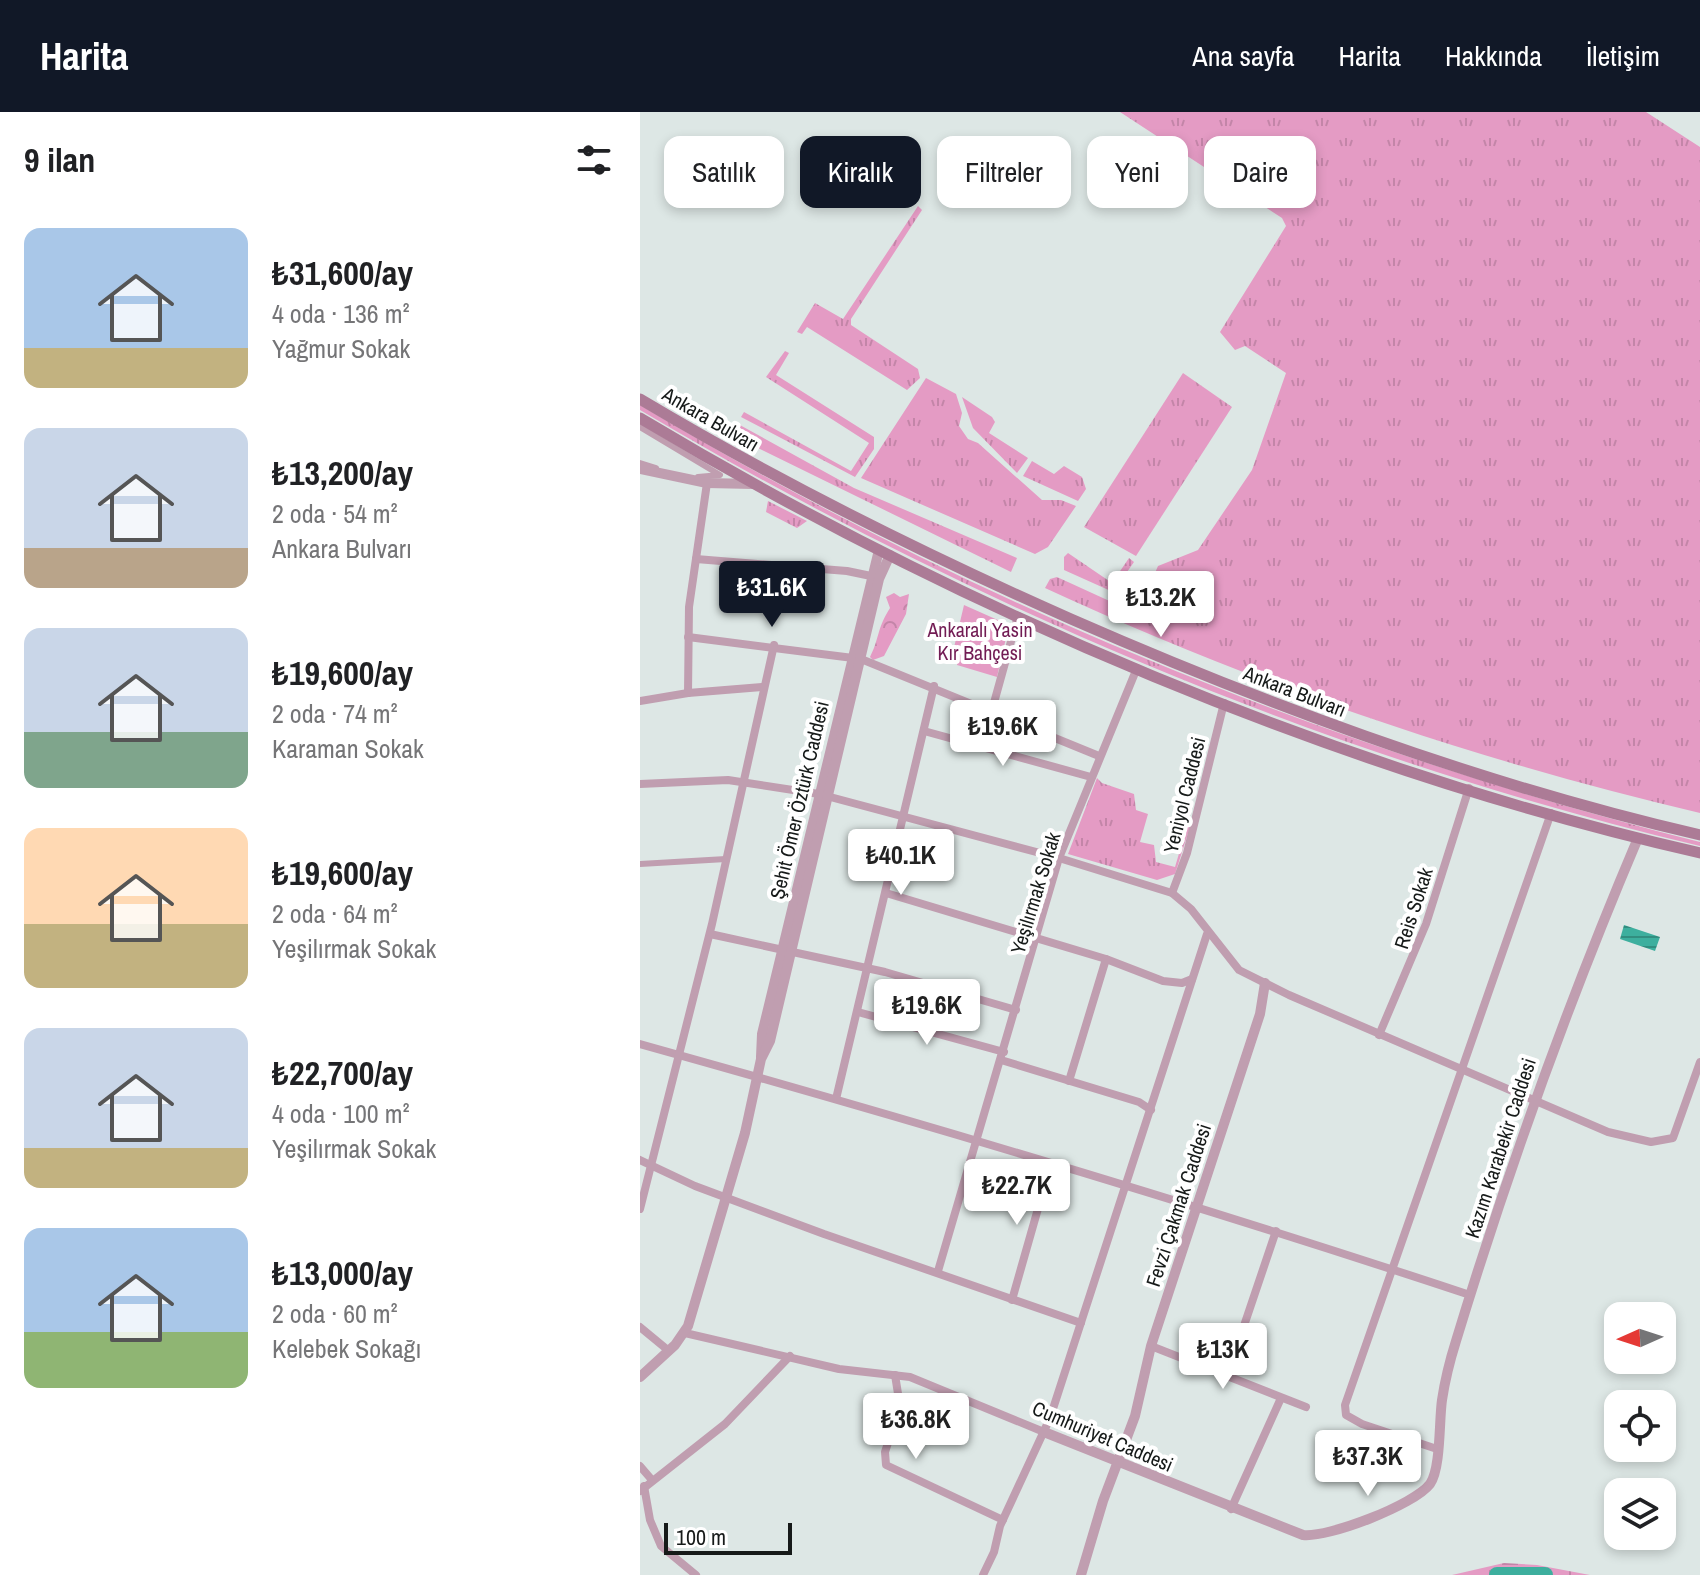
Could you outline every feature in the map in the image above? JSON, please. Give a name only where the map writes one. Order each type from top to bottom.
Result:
[{"type":"main road","name":"Ankara Bulvarı","points":[[640,399],[766,471],[938,558],[1155,655],[1407,751],[1700,835]]},
{"type":"main road","name":"Ankara Bulvarı","points":[[640,418],[753,484],[885,552],[1018,616],[1137,668],[1354,751],[1551,813],[1700,853]]},
{"type":"street","points":[[640,427],[720,475],[694,476],[640,463]]},
{"type":"street","points":[[640,469],[707,483],[753,484]]},
{"type":"street","points":[[688,693],[688,637],[707,483]]},
{"type":"street","name":"Şehit Ömer Öztürk Caddesi","points":[[856,658],[871,576],[885,552]]},
{"type":"street","name":"Şehit Ömer Öztürk Caddesi","points":[[640,1377],[685,1333],[727,1197],[761,1059],[762,1034],[787,950],[856,658],[885,552]]},
{"type":"street","points":[[696,559],[847,571],[871,576]]},
{"type":"street","points":[[992,710],[1018,616]]},
{"type":"street","points":[[688,637],[774,645],[856,658],[934,686],[1099,756]]},
{"type":"street","points":[[640,1209],[710,934],[762,687],[774,645]]},
{"type":"street","name":"Yeşilırmak Sokak","points":[[938,1271],[1059,858],[1137,668]]},
{"type":"street","points":[[836,1099],[934,686]]},
{"type":"street","points":[[640,701],[688,693],[762,687]]},
{"type":"street","name":"Yeniyol Caddesi","points":[[1172,893],[1190,841],[1224,703]]},
{"type":"street","points":[[924,731],[1091,777]]},
{"type":"street","points":[[640,784],[707,779],[823,795],[903,819],[1059,858],[1172,893],[1191,909],[1207,934],[1239,970],[1379,1035],[1608,1132],[1643,1141],[1663,1142],[1676,1133],[1700,1062]]},
{"type":"street","name":"Reis Sokak","points":[[1379,1035],[1426,924],[1469,788]]},
{"type":"street","points":[[1437,1449],[1362,1424],[1344,1411],[1551,813]]},
{"type":"street","name":"Kazım Karabekir Caddesi","points":[[1319,1535],[1410,1499],[1432,1480],[1445,1385],[1470,1295],[1533,1101],[1638,838]]},
{"type":"street","points":[[640,864],[726,859]]},
{"type":"street","points":[[886,893],[1106,959],[1163,981],[1182,983],[1192,979]]},
{"type":"street","points":[[710,934],[939,987],[1016,1010]]},
{"type":"street","points":[[983,1575],[994,1552],[1003,1520],[1044,1432],[1207,934]]},
{"type":"street","points":[[1069,1081],[1106,959]]},
{"type":"street","name":"Fevzi Çakmak Caddesi","points":[[1081,1575],[1135,1416],[1151,1346],[1199,1208],[1260,1014],[1265,983]]},
{"type":"street","points":[[928,1031],[939,987]]},
{"type":"street","points":[[858,1012],[1003,1056],[1069,1081],[1139,1102],[1151,1110]]},
{"type":"street","points":[[640,1044],[1126,1185],[1470,1295]]},
{"type":"street","points":[[640,1160],[727,1197],[1081,1323]]},
{"type":"street","points":[[1012,1300],[1051,1163]]},
{"type":"street","points":[[1227,1376],[1276,1231]]},
{"type":"street","points":[[640,1327],[669,1351]]},
{"type":"street","name":"Cumhuriyet Caddesi","points":[[685,1333],[839,1369],[895,1375],[972,1400],[1117,1463],[1292,1533],[1319,1535]]},
{"type":"street","points":[[1151,1346],[1306,1407]]},
{"type":"street","points":[[645,1486],[725,1424],[790,1356]]},
{"type":"street","points":[[895,1375],[900,1406],[883,1457],[886,1465],[1003,1520]]},
{"type":"street","points":[[1231,1509],[1281,1398]]},
{"type":"street","points":[[640,1466],[650,1520],[661,1546],[696,1575]]},
{"type":"green space","points":[[1120,112],[1646,112],[1700,147],[1700,813],[1532,769],[1366,717],[1204,657],[1045,588],[1050,579],[1057,577],[1116,604],[1128,598],[1142,602],[1158,566],[1198,550],[1252,470],[1286,373],[1245,346],[1235,350],[1220,332],[1286,226],[1282,218],[1267,208],[1316,208],[1316,136],[1204,136],[1204,167],[1188,156],[1188,136],[1157,136]]},
{"type":"green space","points":[[917,208],[920,208],[922,210],[851,319],[851,325],[918,369],[920,378],[907,390],[807,327],[802,334],[797,332],[815,303],[843,319]]},
{"type":"green space","points":[[785,351],[789,353],[776,375],[874,437],[874,449],[855,477],[741,417],[744,412],[851,471],[869,443],[766,377]]},
{"type":"green space","points":[[1183,373],[1232,407],[1136,556],[1084,527]]},
{"type":"green space","points":[[926,378],[956,394],[962,413],[959,426],[968,439],[978,443],[1042,500],[1061,500],[1076,506],[1048,547],[1035,554],[861,478]]},
{"type":"green space","points":[[962,397],[992,417],[995,422],[989,433],[1028,458],[1017,473],[973,428]]},
{"type":"green space","points":[[640,405],[892,543],[1022,605],[1154,662],[1423,762],[1700,842],[1700,846],[1561,810],[1424,768],[1154,668],[892,548],[765,481],[640,410]]},
{"type":"green space","points":[[738,424],[854,488],[1017,558],[1011,572],[760,449],[733,432]]},
{"type":"green space","points":[[1032,461],[1054,474],[1064,466],[1082,477],[1086,489],[1078,501],[1023,476]]},
{"type":"green space","points":[[768,501],[807,521],[797,528],[766,512]]},
{"type":"green space","points":[[1068,553],[1112,583],[1129,558],[1134,562],[1113,592],[1064,570],[1064,557]]},
{"type":"green space","points":[[894,593],[900,597],[909,594],[906,614],[884,656],[873,660],[870,657],[890,608],[886,597]]},
{"type":"green space","name":"Ankaralı Yasin Kır Bahçesi","points":[[964,605],[1009,625],[997,677],[957,665],[958,657],[952,656]]},
{"type":"green space","points":[[1097,778],[1102,783],[1134,794],[1136,810],[1148,814],[1140,842],[1154,845],[1156,862],[1175,867],[1188,823],[1191,824],[1175,874],[1157,880],[1068,854]]},
{"type":"green space","points":[[1504,1563],[1537,1565],[1590,1575],[1452,1575]]},
{"type":"shaded area","points":[[1624,925],[1660,937],[1655,951],[1620,939]]},
{"type":"waterway","points":[[1497,1575],[1545,1575]]}]
